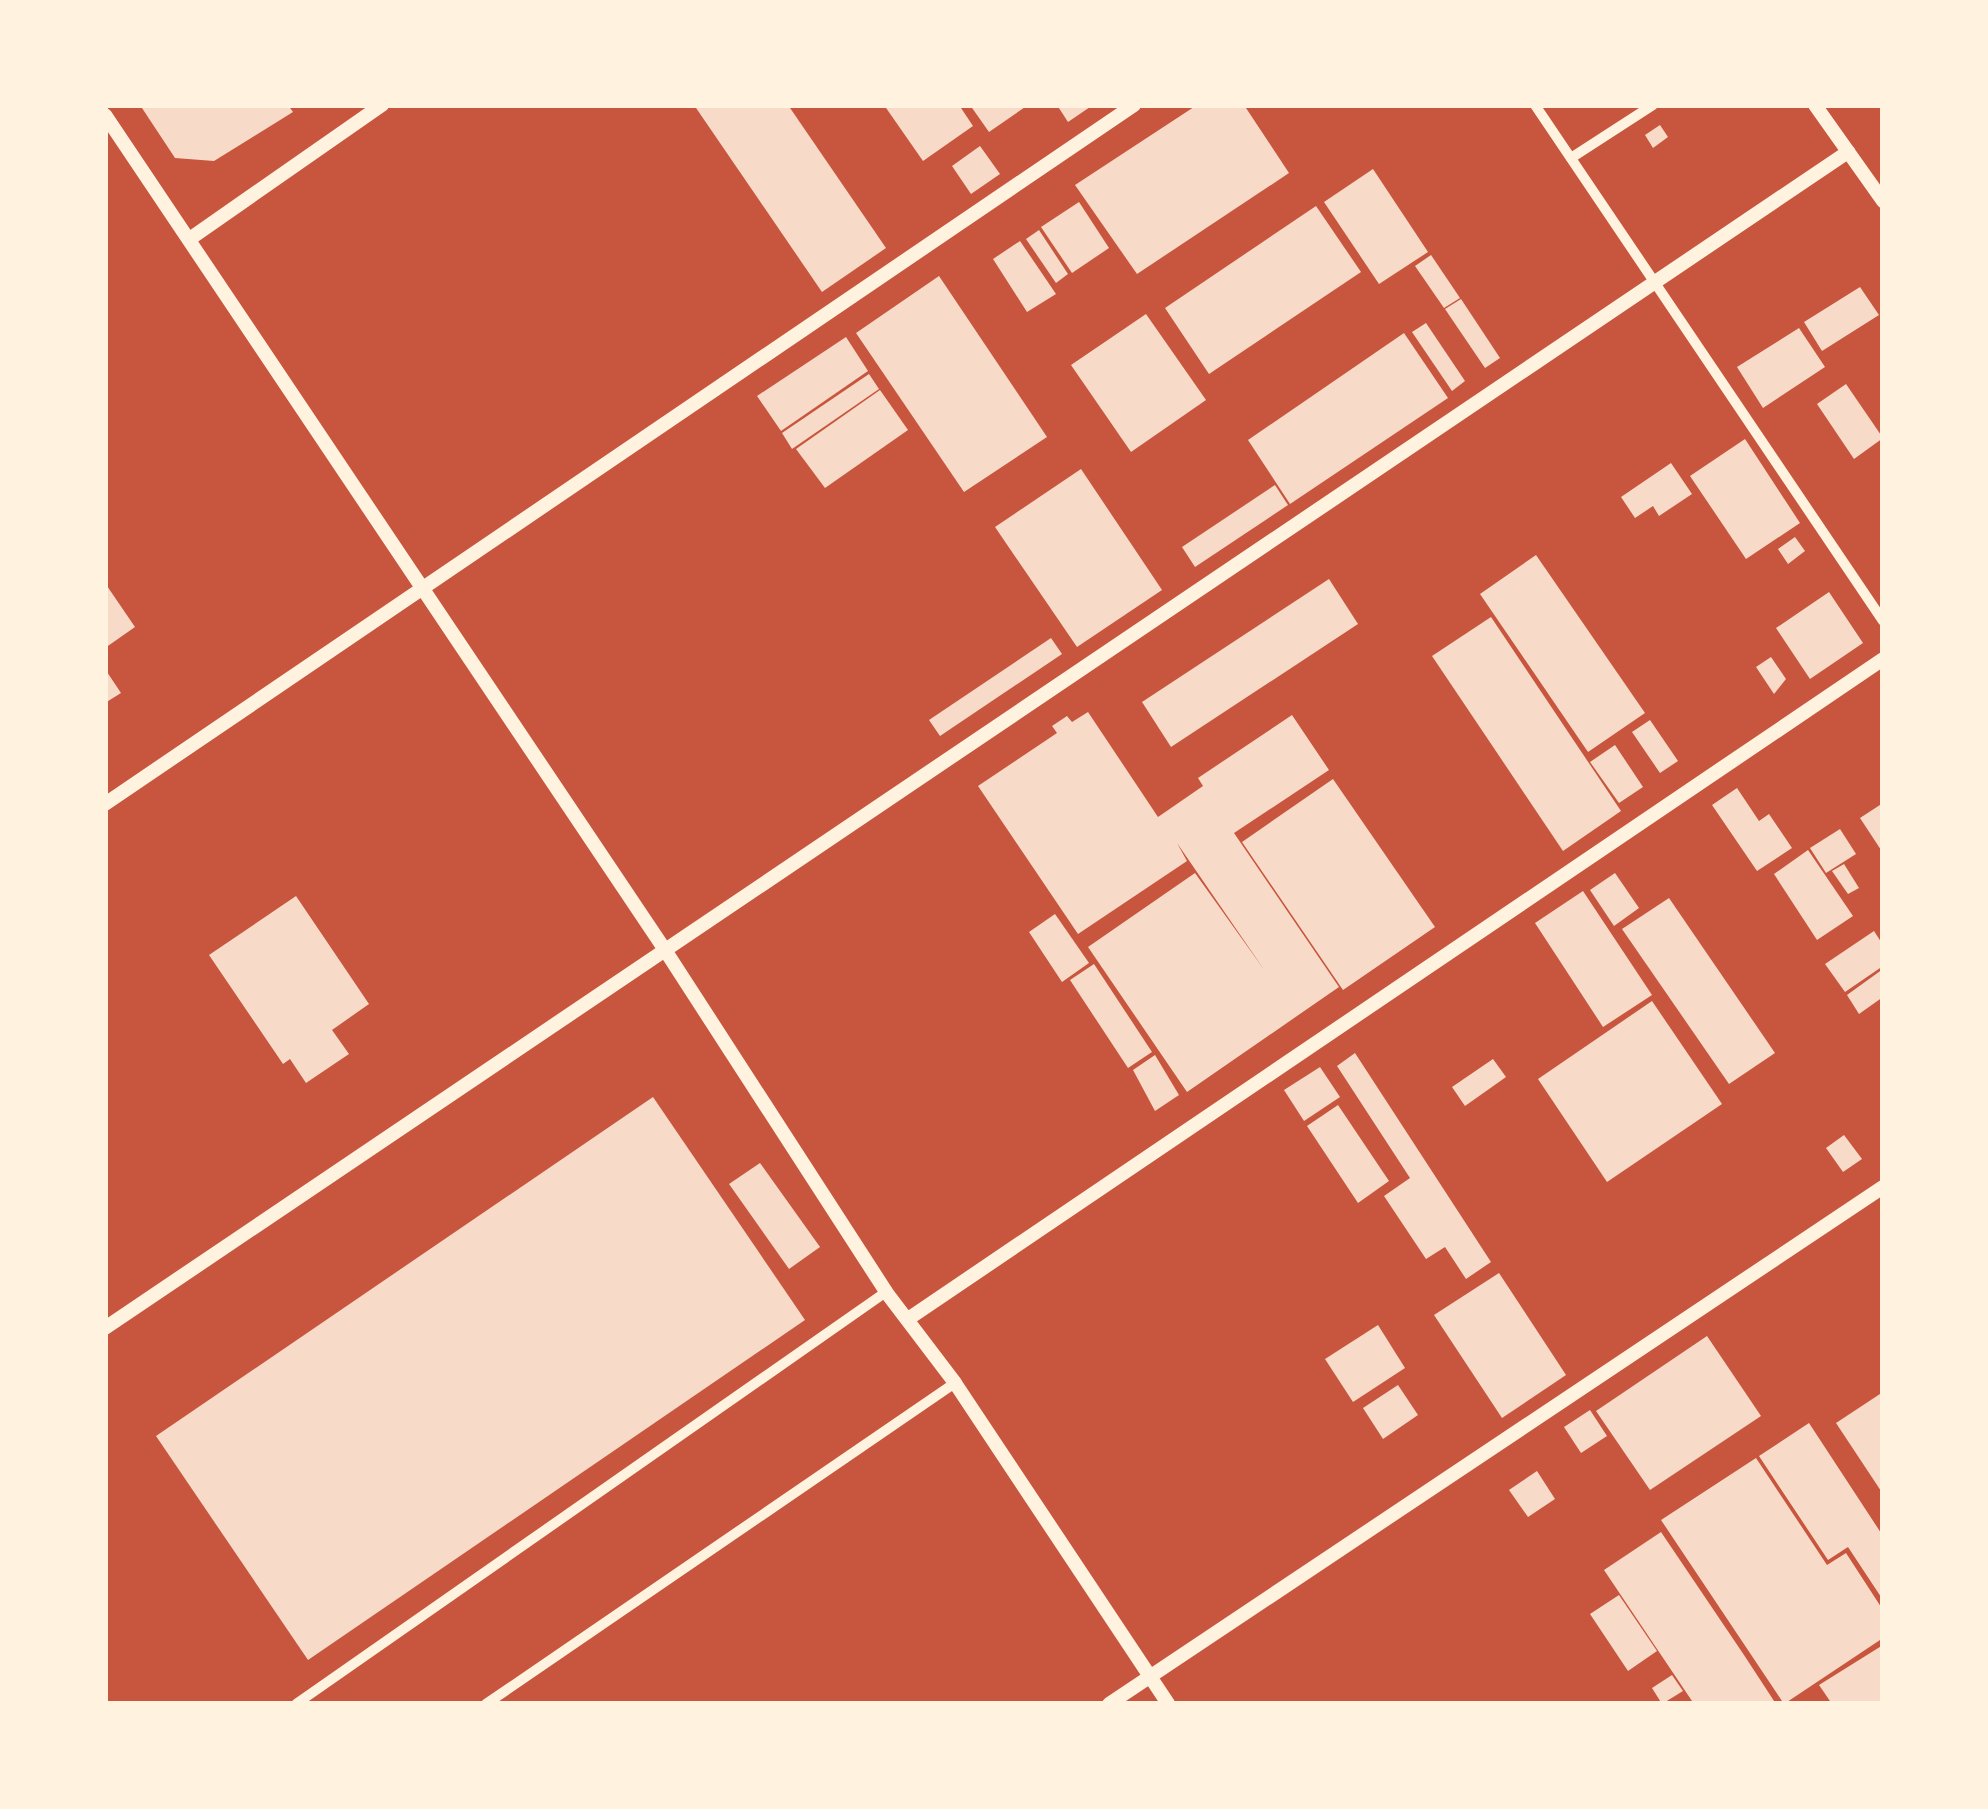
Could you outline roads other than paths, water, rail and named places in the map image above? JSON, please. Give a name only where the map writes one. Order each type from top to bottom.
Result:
[{"type":"street","points":[[191,238],[382,105]]},
{"type":"street","points":[[105,804],[1134,105]]},
{"type":"street","points":[[1535,105],[1883,621]]},
{"type":"street","points":[[1571,158],[1653,105]]},
{"type":"street","points":[[1815,105],[1883,201]]},
{"type":"street","points":[[105,114],[666,950],[886,1292],[955,1382],[1168,1704]]},
{"type":"street","points":[[105,1328],[1652,278],[1848,152]]},
{"type":"street","points":[[908,1319],[1883,659]]},
{"type":"street","points":[[1109,1704],[1883,1187]]},
{"type":"street","points":[[296,1704],[886,1292]]},
{"type":"street","points":[[486,1704],[955,1382]]}]
